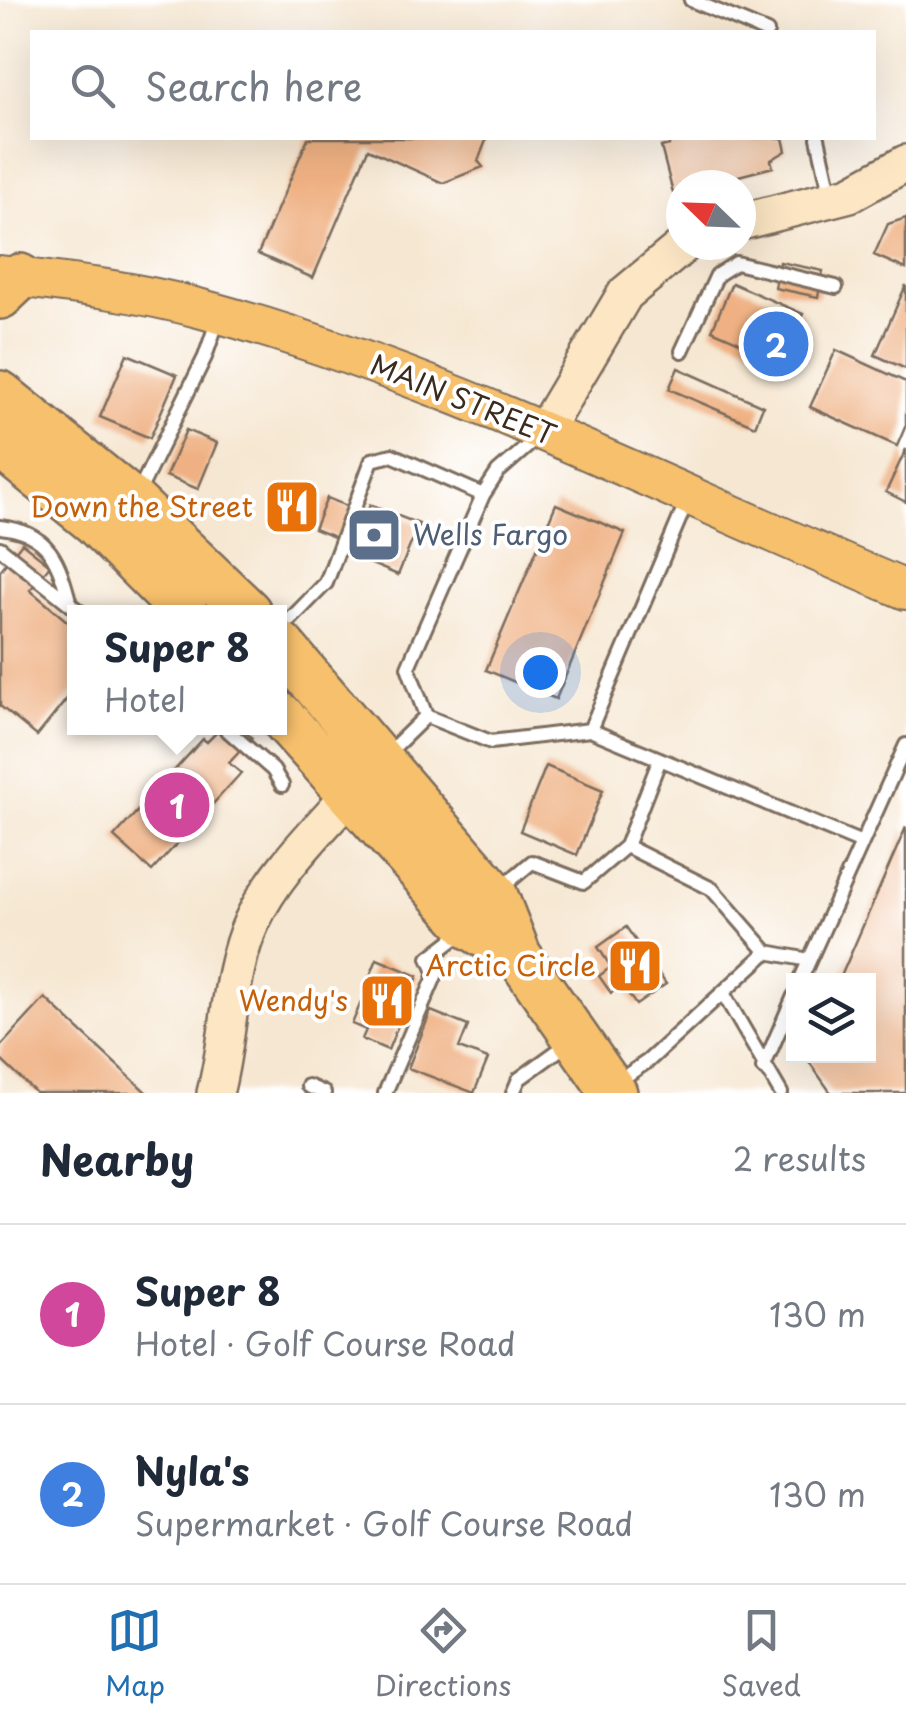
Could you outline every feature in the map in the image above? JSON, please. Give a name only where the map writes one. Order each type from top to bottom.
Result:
[{"type":"highway","points":[[0,394],[132,501],[241,605]]},
{"type":"highway","points":[[0,445],[95,522],[178,605]]},
{"type":"highway","points":[[287,652],[381,760],[482,910],[518,954],[612,1090]]},
{"type":"highway","points":[[287,723],[350,794],[482,910]]},
{"type":"main road","name":"MAIN STREET","points":[[7,282],[102,288],[220,314],[418,380],[906,590]]},
{"type":"street","points":[[756,218],[831,198],[888,176],[906,163]]},
{"type":"street","points":[[544,432],[625,294],[666,260]]},
{"type":"street","points":[[215,1093],[232,989],[251,923],[270,889],[350,794]]},
{"type":"lane","points":[[691,0],[762,30]]},
{"type":"lane","points":[[818,140],[831,198]]},
{"type":"lane","points":[[682,351],[717,275],[736,263],[836,287]]},
{"type":"lane","points":[[132,501],[146,483],[205,358],[220,314]]},
{"type":"lane","points":[[544,432],[498,472],[483,495],[408,667],[426,716],[491,742],[590,730],[862,843]]},
{"type":"lane","points":[[287,623],[326,584],[372,460],[392,454],[483,495]]},
{"type":"lane","points":[[590,730],[688,498]]},
{"type":"lane","points":[[0,527],[22,530],[58,558],[74,605]]},
{"type":"lane","points":[[0,548],[71,605]]},
{"type":"lane","points":[[381,760],[426,716]]},
{"type":"lane","points":[[234,735],[273,770],[282,785]]},
{"type":"lane","points":[[803,973],[906,745]]},
{"type":"lane","points":[[385,1093],[436,974],[429,958],[532,862],[584,882],[626,846],[660,759]]},
{"type":"lane","points":[[626,846],[712,888],[767,952],[809,960]]},
{"type":"lane","points":[[612,1090],[767,952]]},
{"type":"lane","points":[[723,994],[762,1068],[781,1093]]},
{"type":"lane","points":[[762,1068],[786,1014]]},
{"type":"lane","points":[[513,1093],[519,1080],[576,1038]]},
{"type":"lane","points":[[308,1086],[324,1093]]},
{"type":"building","points":[[307,140],[486,140],[478,161],[483,167],[443,183],[368,149],[313,278],[258,254]]},
{"type":"building","points":[[668,140],[783,140],[786,151],[771,160],[773,167],[756,171],[667,170],[661,147],[669,145]]},
{"type":"building","points":[[906,218],[906,269],[874,255],[888,224]]},
{"type":"building","points":[[780,262],[823,271],[818,297],[775,288]]},
{"type":"building","points":[[732,283],[803,314],[783,361],[712,330]]},
{"type":"building","points":[[906,285],[906,369],[875,355]]},
{"type":"building","points":[[836,350],[906,382],[906,425],[897,446],[810,407]]},
{"type":"building","points":[[127,354],[177,375],[150,438],[100,417]]},
{"type":"building","points":[[678,368],[763,406],[755,426],[669,389]]},
{"type":"building","points":[[186,430],[217,443],[198,489],[166,476]]},
{"type":"building","points":[[906,449],[906,502],[886,492]]},
{"type":"building","points":[[327,498],[366,514],[370,505],[419,524],[398,575],[350,555],[354,545],[314,529]]},
{"type":"building","points":[[556,504],[625,533],[556,699],[486,670]]},
{"type":"building","points":[[22,543],[50,565],[30,590],[67,621],[67,699],[37,736],[0,706],[0,571]]},
{"type":"building","points":[[214,735],[252,738],[229,763],[241,773],[152,871],[114,837],[203,739],[207,742]]},
{"type":"building","points":[[546,766],[603,790],[577,855],[520,831]]},
{"type":"building","points":[[906,827],[906,1093],[831,1093],[810,1063],[876,1063],[876,973],[842,973]]},
{"type":"building","points":[[626,927],[666,984],[636,1005],[622,985],[611,993],[599,976],[611,967],[598,947]]},
{"type":"building","points":[[377,959],[418,976],[388,1050],[362,1039],[366,1030],[352,1024],[361,1002],[366,1005],[371,994],[364,991]]},
{"type":"building","points":[[45,998],[147,1093],[36,1093],[0,1059],[0,1047]]},
{"type":"building","points":[[431,1011],[468,1026],[459,1048],[488,1059],[474,1093],[408,1068]]},
{"type":"place","name":"Nyla's","points":[[776,344]]},
{"type":"place","name":"Down the Street","points":[[292,507]]},
{"type":"place","name":"Wells Fargo","points":[[374,535]]},
{"type":"place","name":"Super 8","points":[[177,805]]},
{"type":"place","name":"Arctic Circle","points":[[635,966]]},
{"type":"place","name":"Wendy's","points":[[387,1001]]}]
